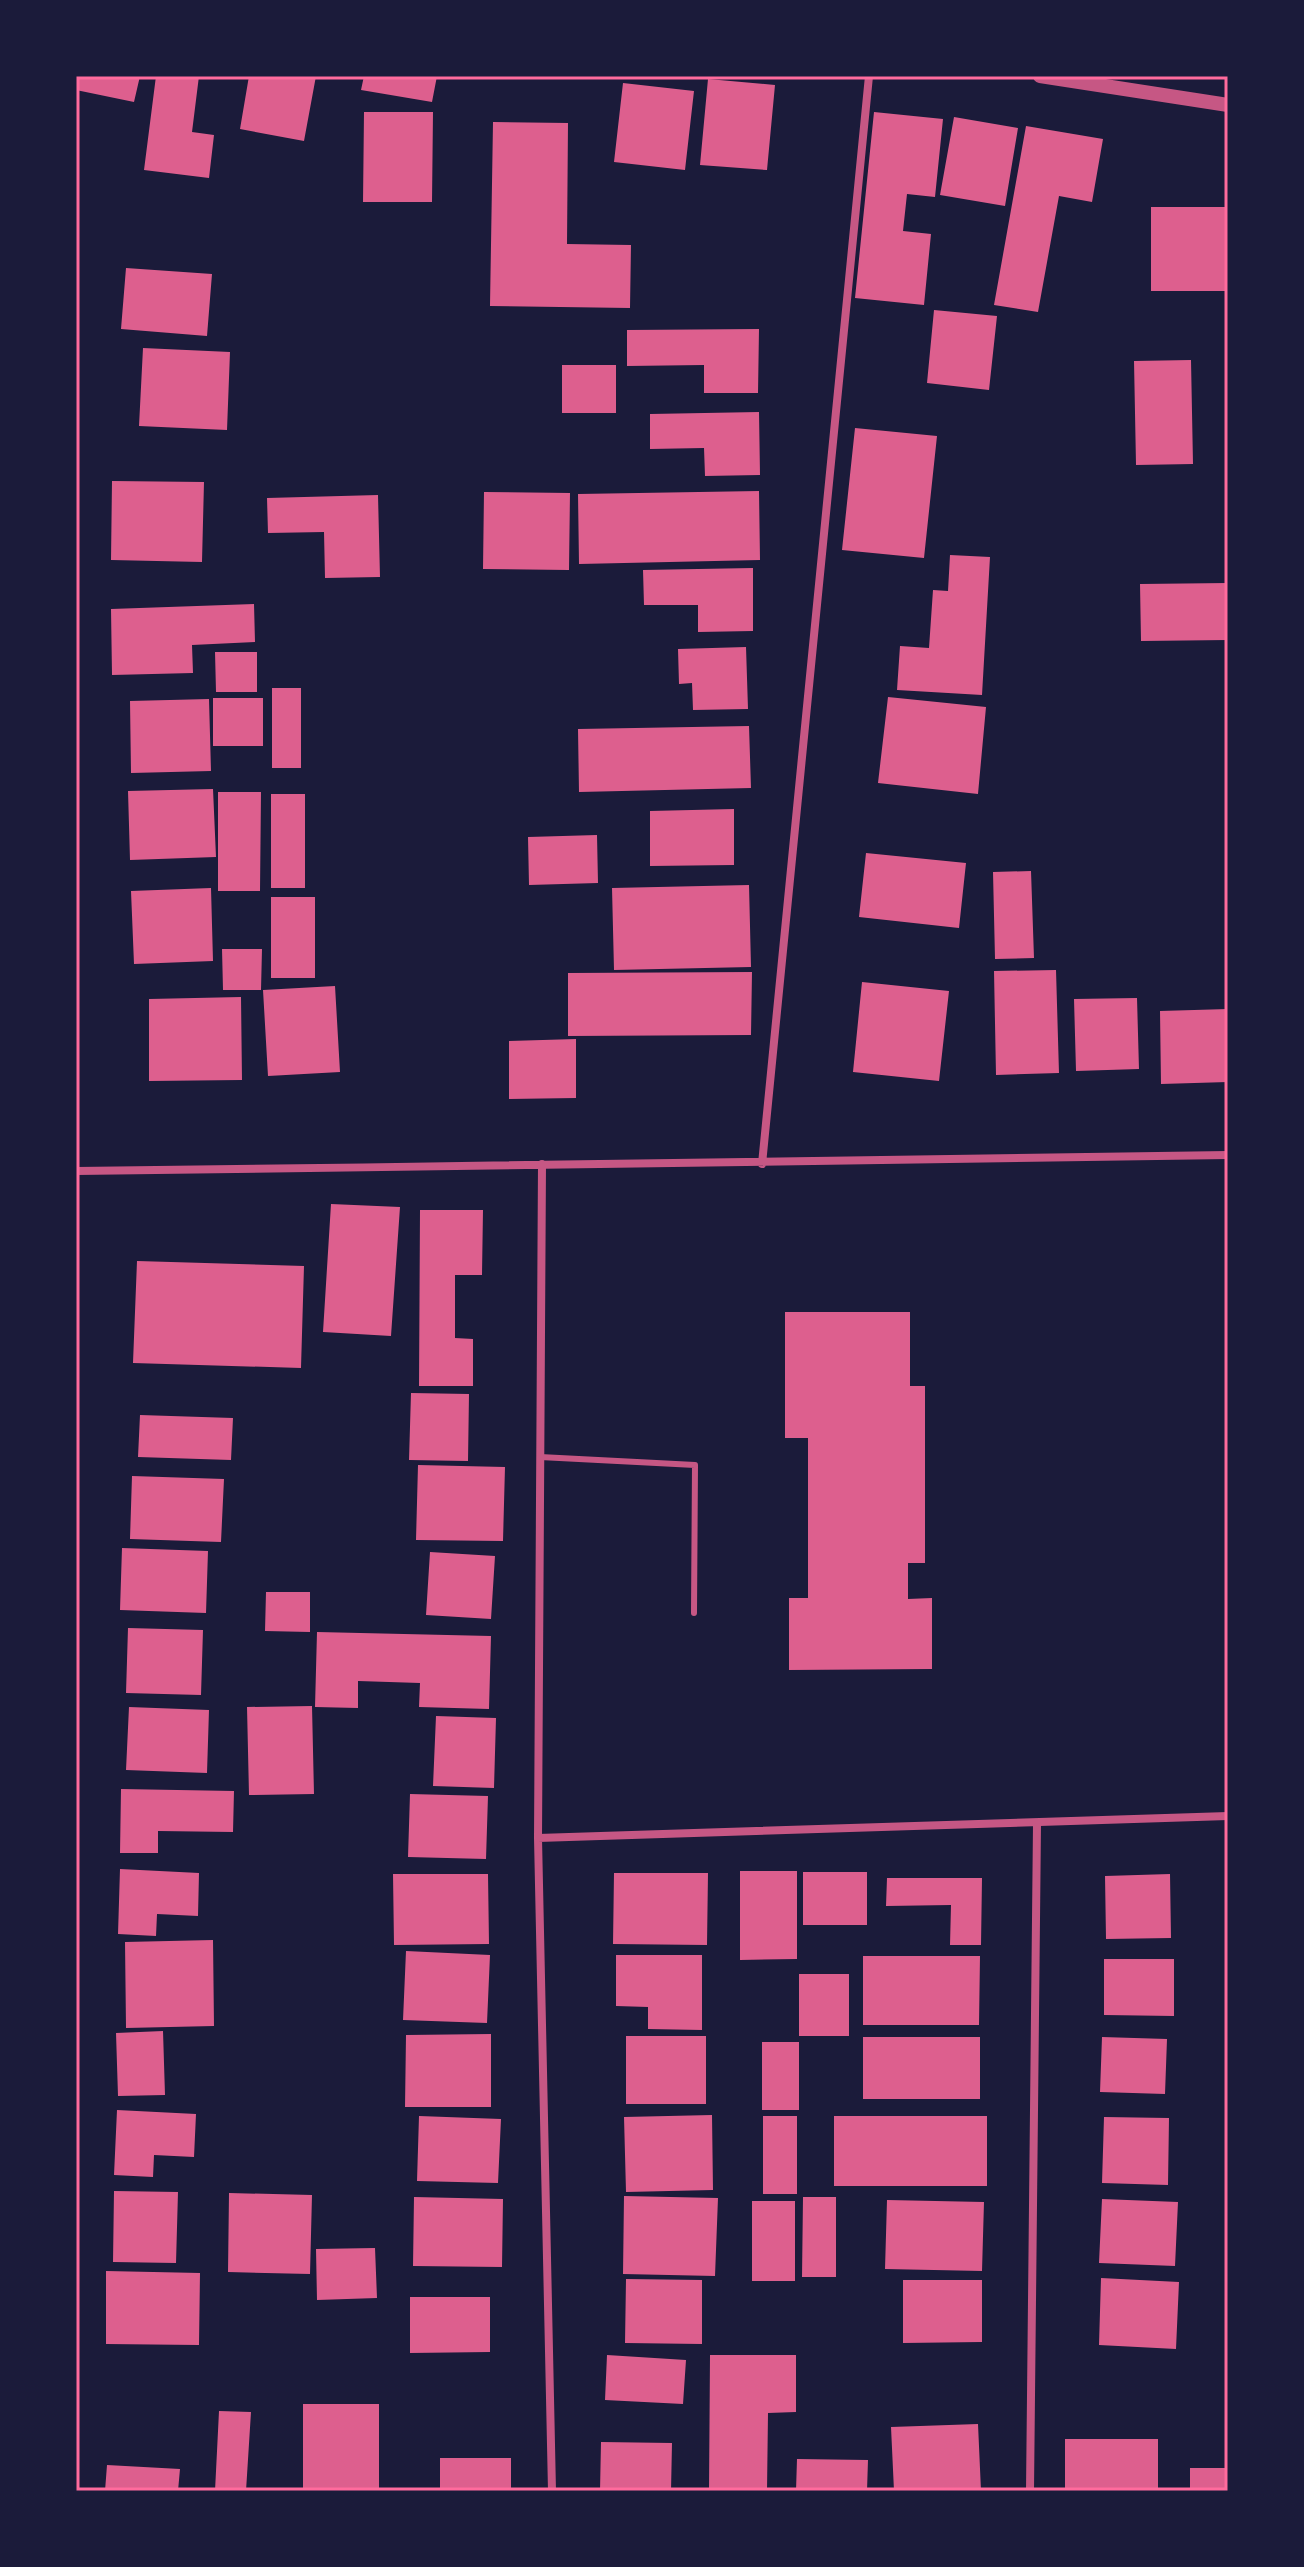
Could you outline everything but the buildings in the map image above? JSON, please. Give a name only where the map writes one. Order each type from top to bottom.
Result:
[{"type":"street","points":[[762,1164],[869,76]]},
{"type":"street","points":[[1040,76],[1228,105]]},
{"type":"street","points":[[76,1171],[762,1164],[1228,1155]]},
{"type":"street","points":[[542,1164],[538,1838],[552,2491]]},
{"type":"street","points":[[538,1838],[1228,1816]]},
{"type":"street","points":[[1030,2491],[1037,1824]]},
{"type":"lane","points":[[540,1457],[695,1465],[694,1613]]}]
